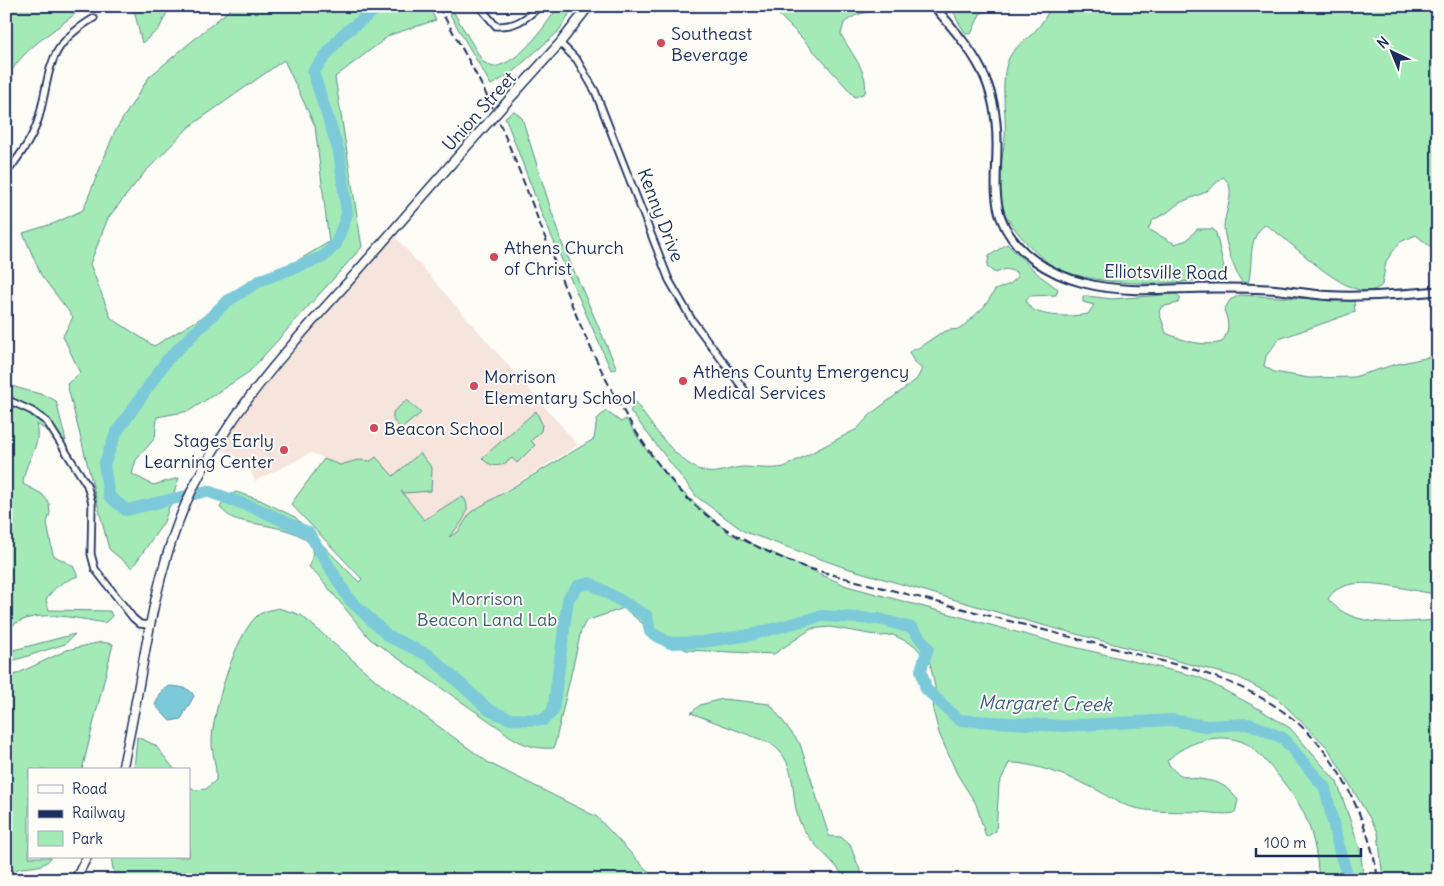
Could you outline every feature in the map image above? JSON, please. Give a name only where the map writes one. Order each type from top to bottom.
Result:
[{"type":"main road","name":"Union Street","points":[[123,768],[130,741],[149,625],[163,567],[180,518],[201,474],[248,397],[389,234],[560,43],[589,6]]},
{"type":"main road","points":[[76,880],[87,858]]},
{"type":"street","points":[[478,6],[496,26],[509,27],[520,22],[540,6]]},
{"type":"street","name":"Elliotsville Road","points":[[934,6],[977,60],[986,80],[995,112],[997,146],[996,191],[1003,221],[1011,237],[1024,252],[1048,269],[1082,283],[1115,290],[1255,288],[1339,296],[1438,291]]},
{"type":"street","points":[[6,174],[27,145],[38,119],[52,60],[63,41],[75,30],[94,18]]},
{"type":"street","name":"Kenny Drive","points":[[560,43],[577,60],[595,91],[669,280],[681,303],[746,392]]},
{"type":"street","points":[[6,399],[32,411],[47,422],[78,470],[88,486],[92,503],[91,554],[95,569],[133,618],[140,624],[149,625]]},
{"type":"shaded area","points":[[393,234],[578,445],[471,512],[458,532],[435,543],[371,461],[358,460],[340,465],[311,453],[255,481],[246,461],[221,449],[238,419],[272,375]]},
{"type":"green space","points":[[6,6],[84,6],[27,52],[10,73],[6,85]]},
{"type":"green space","points":[[133,6],[170,6],[159,29],[142,43]]},
{"type":"green space","points":[[234,6],[428,6],[436,20],[390,35],[335,77],[362,247],[249,372],[189,411],[157,417],[155,438],[136,460],[132,474],[153,485],[179,478],[164,522],[132,568],[109,549],[67,384],[80,373],[63,336],[73,317],[41,275],[23,233],[55,223],[83,210],[115,131],[149,77]],"holes":[[[284,60],[315,126],[329,242],[154,346],[111,318],[90,264],[108,218],[144,173],[189,127]]]},
{"type":"green space","points":[[445,6],[450,6],[483,62],[493,67],[504,64],[531,43],[559,6],[574,6],[558,32],[509,75],[491,85]]},
{"type":"green space","points":[[770,6],[897,6],[892,9],[859,14],[844,23],[841,34],[862,70],[865,93],[855,97],[803,39]]},
{"type":"green space","points":[[952,6],[995,6],[980,14],[971,34],[966,34],[957,20]]},
{"type":"green space","points":[[1052,6],[1438,6],[1438,253],[1416,235],[1400,242],[1386,261],[1382,285],[1370,291],[1355,289],[1322,270],[1265,225],[1255,237],[1248,283],[1242,282],[1230,255],[1226,239],[1224,226],[1230,200],[1230,187],[1223,177],[1206,192],[1179,203],[1168,212],[1153,220],[1148,229],[1175,244],[1187,240],[1197,229],[1213,229],[1216,233],[1224,267],[1223,273],[1219,276],[1182,282],[1115,282],[1074,275],[1051,265],[1013,227],[1001,203],[999,185],[1005,137],[1004,77],[1006,67],[1011,54],[1038,28]]},
{"type":"green space","points":[[514,111],[522,118],[561,241],[617,369],[611,370],[543,217],[505,117]]},
{"type":"green space","points":[[1007,244],[1040,276],[1058,289],[1056,295],[1029,296],[1026,300],[1035,311],[1043,314],[1072,316],[1088,314],[1094,305],[1083,302],[1083,296],[1112,299],[1176,294],[1181,298],[1178,303],[1161,307],[1159,312],[1166,333],[1187,341],[1208,344],[1222,342],[1228,326],[1224,310],[1230,300],[1240,295],[1354,301],[1355,312],[1279,339],[1266,356],[1264,366],[1274,372],[1309,378],[1354,377],[1393,365],[1438,355],[1438,594],[1363,583],[1348,585],[1336,590],[1328,599],[1338,609],[1364,620],[1394,622],[1438,620],[1438,880],[1383,880],[1378,832],[1328,748],[1276,697],[1238,677],[1031,622],[843,567],[745,532],[697,497],[630,411],[636,402],[649,421],[677,454],[697,469],[707,472],[720,472],[742,467],[784,467],[857,429],[872,413],[917,379],[922,369],[914,362],[909,352],[939,334],[949,330],[960,329],[984,307],[995,290],[1010,284],[1018,277],[1016,272],[1006,269],[995,273],[987,267],[989,256]]},
{"type":"green space","points":[[6,383],[44,395],[56,401],[66,441],[36,424],[37,441],[26,468],[23,484],[42,494],[49,503],[50,513],[47,523],[53,555],[73,566],[78,576],[52,591],[46,600],[49,610],[110,611],[112,616],[105,623],[66,617],[40,616],[27,618],[16,623],[6,631],[6,483],[10,463],[6,459]]},
{"type":"green space","points":[[407,400],[421,413],[401,429],[393,420],[393,412]]},
{"type":"green space","points":[[536,411],[542,424],[541,431],[531,441],[535,445],[517,463],[512,458],[497,466],[486,462],[482,458]]},
{"type":"green space","name":"Morrison Beacon Land Lab","points":[[606,411],[621,422],[626,419],[647,451],[677,487],[730,534],[847,586],[1053,642],[1199,677],[1254,706],[1290,728],[1337,782],[1360,849],[1364,880],[1319,880],[1316,851],[1300,806],[1283,781],[1258,753],[1245,743],[1225,738],[1203,740],[1183,748],[1167,761],[1172,768],[1184,776],[1212,781],[1225,787],[1238,800],[1235,813],[1160,811],[1130,807],[1066,776],[1030,765],[1009,763],[999,784],[996,831],[986,837],[976,804],[957,774],[939,733],[933,710],[935,687],[930,663],[914,645],[893,635],[881,636],[830,627],[811,629],[774,654],[686,650],[678,645],[669,646],[624,608],[586,621],[581,631],[554,748],[539,748],[525,744],[512,738],[370,639],[317,574],[309,567],[312,553],[309,543],[300,536],[287,530],[233,518],[220,508],[225,498],[236,492],[260,500],[295,517],[359,582],[362,579],[291,504],[324,459],[340,465],[358,460],[371,461],[376,457],[393,476],[420,453],[432,468],[431,491],[404,493],[401,491],[424,520],[460,497],[464,498],[467,504],[466,514],[449,537],[458,532],[471,512],[594,439],[597,419]]},
{"type":"green space","points":[[278,608],[301,615],[379,683],[489,763],[597,817],[656,880],[115,880],[111,858],[190,858],[190,787],[195,790],[206,789],[216,780],[212,742],[220,694],[241,640],[257,616]]},
{"type":"green space","points":[[75,634],[65,644],[6,663],[6,652]]},
{"type":"green space","points":[[101,642],[113,644],[82,768],[28,768],[28,858],[51,858],[41,865],[18,869],[6,876],[6,679],[67,650]]},
{"type":"green space","points":[[722,699],[770,704],[800,744],[829,836],[841,837],[850,845],[864,880],[846,880],[804,830],[796,808],[791,773],[787,762],[780,752],[770,743],[691,713],[700,705]]},
{"type":"green space","points":[[137,737],[155,745],[173,768],[134,768]]},
{"type":"water","points":[[170,686],[187,689],[194,696],[181,719],[170,721],[155,705],[162,690]]},
{"type":"waterway","name":"Margaret Creek","points":[[380,6],[342,35],[313,72],[339,152],[347,214],[336,244],[323,257],[261,280],[226,302],[167,360],[116,433],[104,465],[109,496],[126,510],[207,491],[258,509],[309,533],[349,599],[388,636],[430,656],[489,710],[510,719],[543,720],[553,711],[568,599],[578,586],[590,583],[647,616],[650,632],[670,643],[702,642],[750,635],[821,616],[879,619],[912,628],[928,648],[921,670],[926,689],[959,720],[1063,726],[1172,720],[1205,726],[1250,724],[1283,738],[1325,788],[1340,853],[1349,880]]},
{"type":"railway","points":[[438,6],[496,115],[576,316],[597,361],[620,405],[646,447],[689,500],[720,525],[753,545],[807,568],[1189,668],[1245,689],[1269,702],[1309,734],[1327,754],[1342,778],[1367,833],[1378,880]]},
{"type":"place","name":"Southeast Beverage","points":[[661,43]]},
{"type":"place","name":"Athens Church of Christ","points":[[494,257]]},
{"type":"place","name":"Athens County Emergency Medical Services","points":[[683,381]]},
{"type":"place","name":"Morrison Elementary School","points":[[474,386]]},
{"type":"place","name":"Beacon School","points":[[374,428]]},
{"type":"place","name":"Stages Early Learning Center","points":[[284,450]]}]
